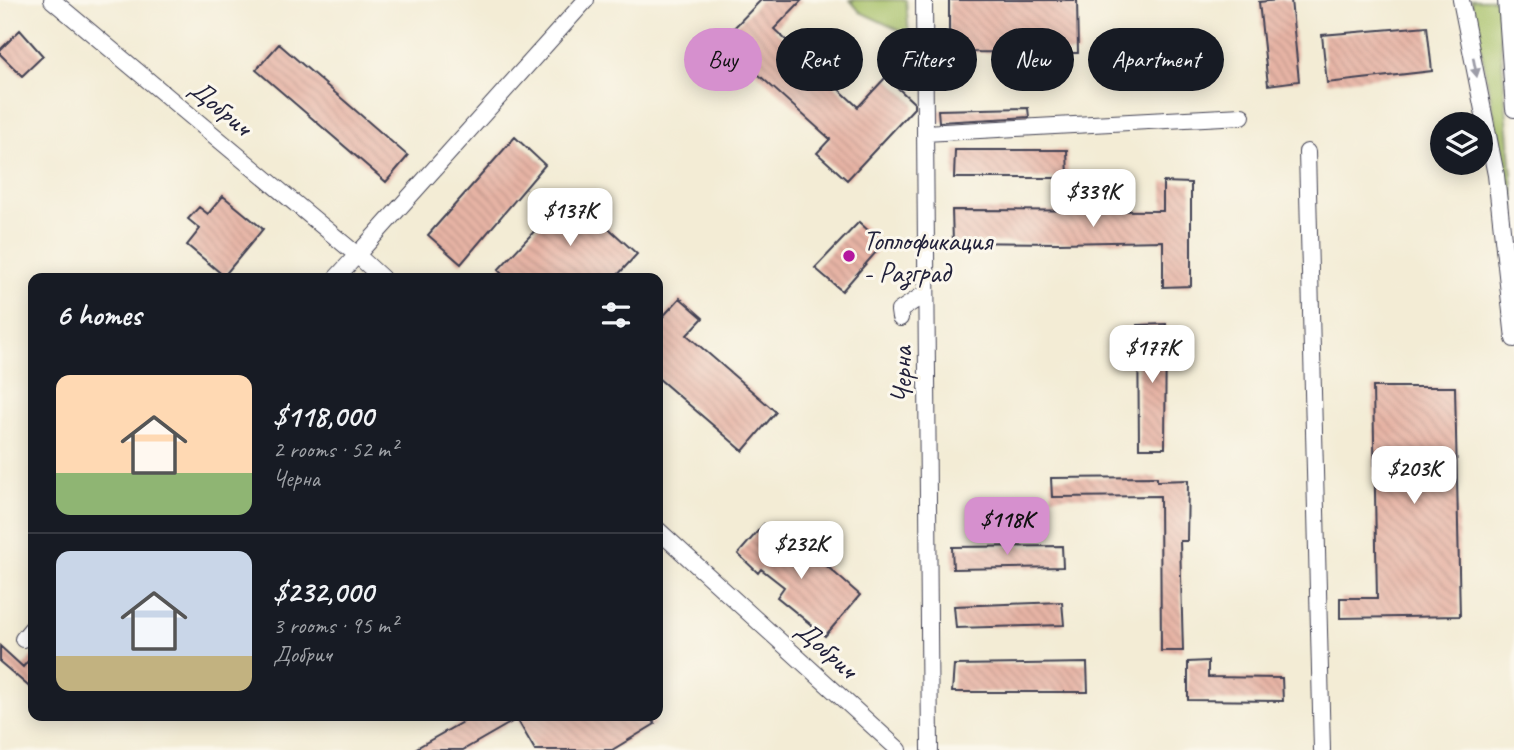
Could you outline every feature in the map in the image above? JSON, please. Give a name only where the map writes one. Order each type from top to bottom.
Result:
[{"type":"street","name":"Добрич","points":[[52,0],[377,273]]},
{"type":"street","points":[[341,273],[586,0]]},
{"type":"street","name":"Черна","points":[[924,0],[930,750]]},
{"type":"street","points":[[1461,0],[1496,175],[1514,339]]},
{"type":"street","points":[[1506,0],[1514,108]]},
{"type":"street","points":[[925,133],[1242,116]]},
{"type":"street","points":[[1307,152],[1322,750]]},
{"type":"street","points":[[900,318],[899,311],[926,293]]},
{"type":"street","name":"Добрич","points":[[663,535],[899,750]]},
{"type":"green space","points":[[850,0],[906,0],[908,28],[894,28],[860,12]]},
{"type":"green space","points":[[1471,0],[1497,0],[1514,200],[1514,257],[1502,155]]},
{"type":"building","points":[[761,0],[802,0],[774,29],[776,90],[762,78],[762,28],[734,28]]},
{"type":"building","points":[[949,0],[1077,0],[1078,53],[1074,53],[1074,28],[991,28],[991,52],[977,52],[977,28],[949,28]]},
{"type":"building","points":[[1291,0],[1299,81],[1268,85],[1259,2]]},
{"type":"building","points":[[1427,26],[1432,71],[1327,83],[1322,35]]},
{"type":"building","points":[[20,30],[43,56],[22,76],[0,54],[0,50]]},
{"type":"building","points":[[279,44],[408,156],[386,182],[256,70]]},
{"type":"building","points":[[877,87],[877,91],[901,91],[914,103],[914,108],[847,180],[817,153],[830,139],[777,91],[841,91],[858,107]]},
{"type":"building","points":[[1028,108],[1029,117],[939,122],[938,110]]},
{"type":"building","points":[[515,137],[545,165],[461,264],[428,235]]},
{"type":"building","points":[[955,150],[1067,150],[1068,178],[954,178]]},
{"type":"building","points":[[1163,182],[1191,183],[1191,286],[1163,287],[1163,241],[953,242],[952,210],[1163,211]]},
{"type":"building","points":[[570,193],[637,254],[620,273],[501,273],[498,270]]},
{"type":"building","points":[[223,196],[263,229],[226,273],[220,273],[187,245],[200,229],[188,219],[199,207],[208,214]]},
{"type":"building","name":"Топлофикация - Разград","points":[[859,222],[883,244],[842,291],[815,268]]},
{"type":"building","points":[[680,298],[703,318],[687,335],[776,412],[743,451],[663,382],[663,317]]},
{"type":"building","points":[[1166,324],[1165,448],[1139,448],[1138,325]]},
{"type":"building","points":[[1373,387],[1455,387],[1460,616],[1340,618],[1340,598],[1377,598]]},
{"type":"building","points":[[1157,477],[1157,481],[1188,480],[1187,541],[1180,541],[1183,651],[1161,651],[1160,496],[1052,497],[1051,478]]},
{"type":"building","points":[[764,524],[785,544],[783,546],[805,565],[813,554],[860,595],[825,636],[777,597],[784,587],[761,569],[758,573],[738,554]]},
{"type":"building","points":[[1062,546],[1063,567],[953,569],[952,547]]},
{"type":"building","points":[[1062,602],[1064,625],[956,628],[954,606]]},
{"type":"building","points":[[0,646],[23,667],[28,661],[28,686],[0,662]]},
{"type":"building","points":[[1208,661],[1208,677],[1282,678],[1283,701],[1188,700],[1188,662]]},
{"type":"building","points":[[1087,663],[1088,692],[952,692],[954,665]]},
{"type":"building","points":[[464,721],[514,721],[463,750],[413,750]]},
{"type":"building","points":[[518,721],[653,721],[655,724],[612,750],[535,750]]},
{"type":"place","name":"Топлофикация - Разград","points":[[849,256]]}]
